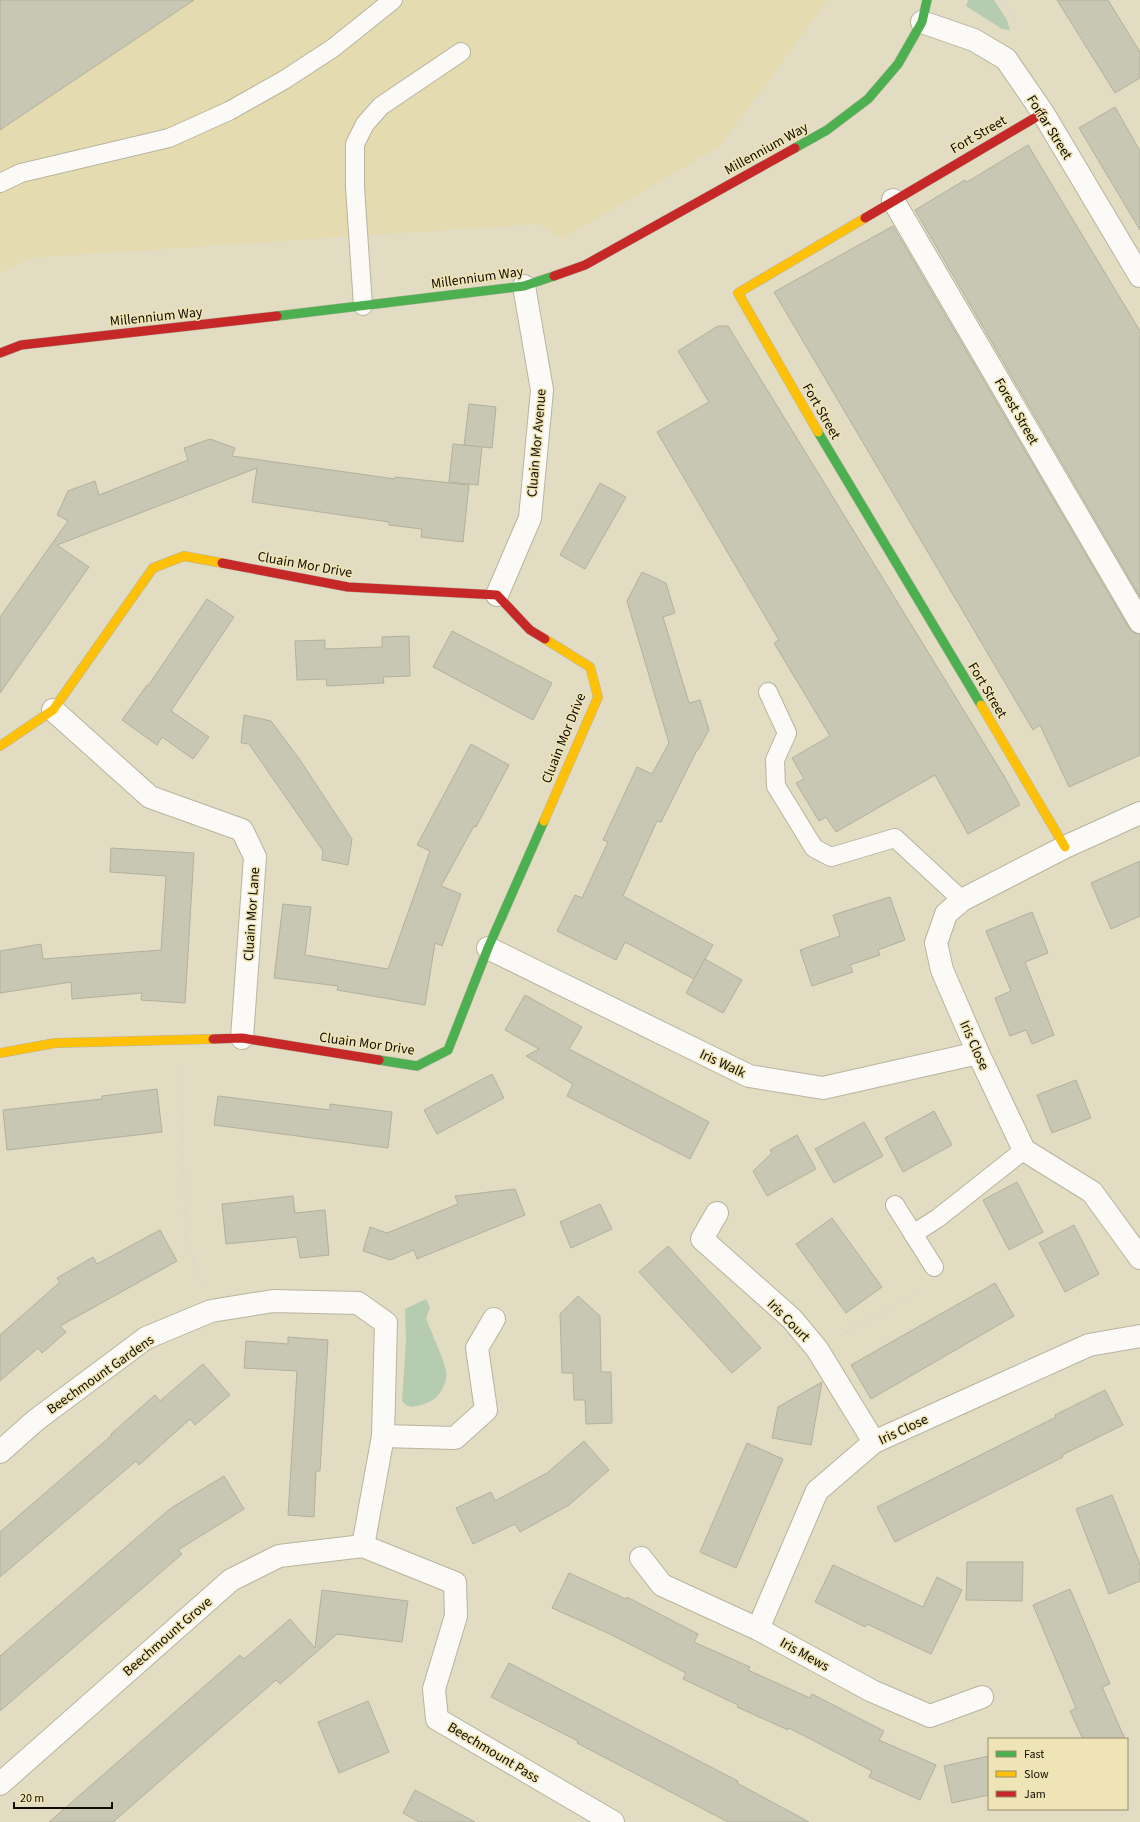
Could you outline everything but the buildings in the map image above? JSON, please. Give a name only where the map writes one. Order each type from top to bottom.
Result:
[{"type":"street","name":"Millennium Way","points":[[0,353],[20,345],[524,286],[585,266],[827,130],[868,99],[898,64],[922,22],[927,0]]},
{"type":"street","name":"Forfar Street","points":[[922,22],[974,40],[1006,59],[1042,113],[1140,276]]},
{"type":"street","name":"Fort Street","points":[[1042,113],[738,293],[807,413],[1065,847]]},
{"type":"street","name":"Forest Street","points":[[893,200],[1140,622]]},
{"type":"street","name":"Cluain Mor Avenue","points":[[497,595],[530,518],[542,390],[524,286]]},
{"type":"street","name":"Cluain Mor Drive","points":[[0,746],[53,710],[153,568],[184,556],[348,587],[497,595],[530,630],[590,667],[598,697],[488,948],[448,1050],[417,1066],[242,1038],[55,1043],[0,1053]]},
{"type":"street","name":"Cluain Mor Lane","points":[[53,710],[150,797],[242,830],[255,857],[242,1038]]},
{"type":"street","name":"Iris Close","points":[[1024,1150],[978,1053],[942,970],[936,943],[946,914],[962,900],[1065,847],[1140,813]]},
{"type":"street","name":"Iris Walk","points":[[488,948],[749,1076],[822,1088],[978,1053]]},
{"type":"street","points":[[1024,1150],[1092,1192],[1140,1258]]},
{"type":"street","name":"Iris Court","points":[[717,1213],[702,1239],[792,1319],[817,1349],[874,1442]]},
{"type":"street","name":"Beechmount Gardens","points":[[0,1452],[36,1420],[146,1338],[211,1312],[273,1301],[358,1303],[386,1323],[383,1436],[363,1546]]},
{"type":"street","points":[[383,1436],[455,1438],[486,1410],[477,1348],[494,1319]]},
{"type":"street","name":"Iris Close","points":[[758,1629],[817,1491],[874,1442],[1089,1345],[1140,1336]]},
{"type":"street","name":"Beechmount Grove","points":[[0,1784],[231,1580],[279,1556],[363,1546]]},
{"type":"street","name":"Beechmount Pass","points":[[363,1546],[455,1583],[456,1616],[434,1689],[437,1719],[609,1821]]},
{"type":"street","name":"Iris Mews","points":[[641,1558],[662,1585],[758,1629],[872,1691],[930,1716],[982,1697]]},
{"type":"lane","points":[[0,183],[28,171],[169,138],[229,111],[284,80],[327,52],[393,0]]},
{"type":"lane","points":[[363,306],[354,187],[356,144],[365,124],[381,106],[461,52]]},
{"type":"lane","points":[[768,692],[787,733],[775,760],[776,786],[814,848],[831,857],[895,838],[962,900]]},
{"type":"lane","points":[[913,1234],[938,1218],[1024,1150]]},
{"type":"lane","points":[[895,1205],[934,1267]]},
{"type":"path","points":[[180,1040],[185,1233],[211,1312]]},
{"type":"path","points":[[817,1349],[912,1296],[934,1267]]},
{"type":"shaded area","points":[[0,0],[828,0],[720,146],[562,239],[538,224],[30,258],[0,273]]},
{"type":"green space","points":[[968,0],[994,0],[1007,20],[1010,30],[1002,29],[966,6]]},
{"type":"green space","points":[[426,1299],[430,1308],[426,1318],[442,1359],[446,1376],[444,1387],[434,1399],[424,1404],[412,1407],[402,1401],[406,1341],[405,1309]]},
{"type":"traffic: fast","points":[[795,148],[827,130],[868,99],[898,64],[922,22],[927,0]]},
{"type":"traffic: fast","points":[[277,316],[524,286],[554,276]]},
{"type":"traffic: fast","points":[[818,432],[981,705]]},
{"type":"traffic: fast","points":[[379,1060],[417,1066],[448,1050],[488,948],[544,821]]},
{"type":"traffic: slow","points":[[818,432],[738,293],[865,218]]},
{"type":"traffic: slow","points":[[0,746],[53,710],[153,568],[184,556],[222,563]]},
{"type":"traffic: slow","points":[[544,821],[598,697],[590,667],[545,639]]},
{"type":"traffic: slow","points":[[981,705],[1065,847]]},
{"type":"traffic: slow","points":[[0,1053],[55,1043],[213,1039]]},
{"type":"traffic: jam","points":[[865,218],[1043,113]]},
{"type":"traffic: jam","points":[[554,276],[585,265],[795,148]]},
{"type":"traffic: jam","points":[[0,353],[21,345],[277,316]]},
{"type":"traffic: jam","points":[[222,563],[348,587],[497,595],[530,630],[545,639]]},
{"type":"traffic: jam","points":[[213,1039],[242,1038],[379,1060]]}]
